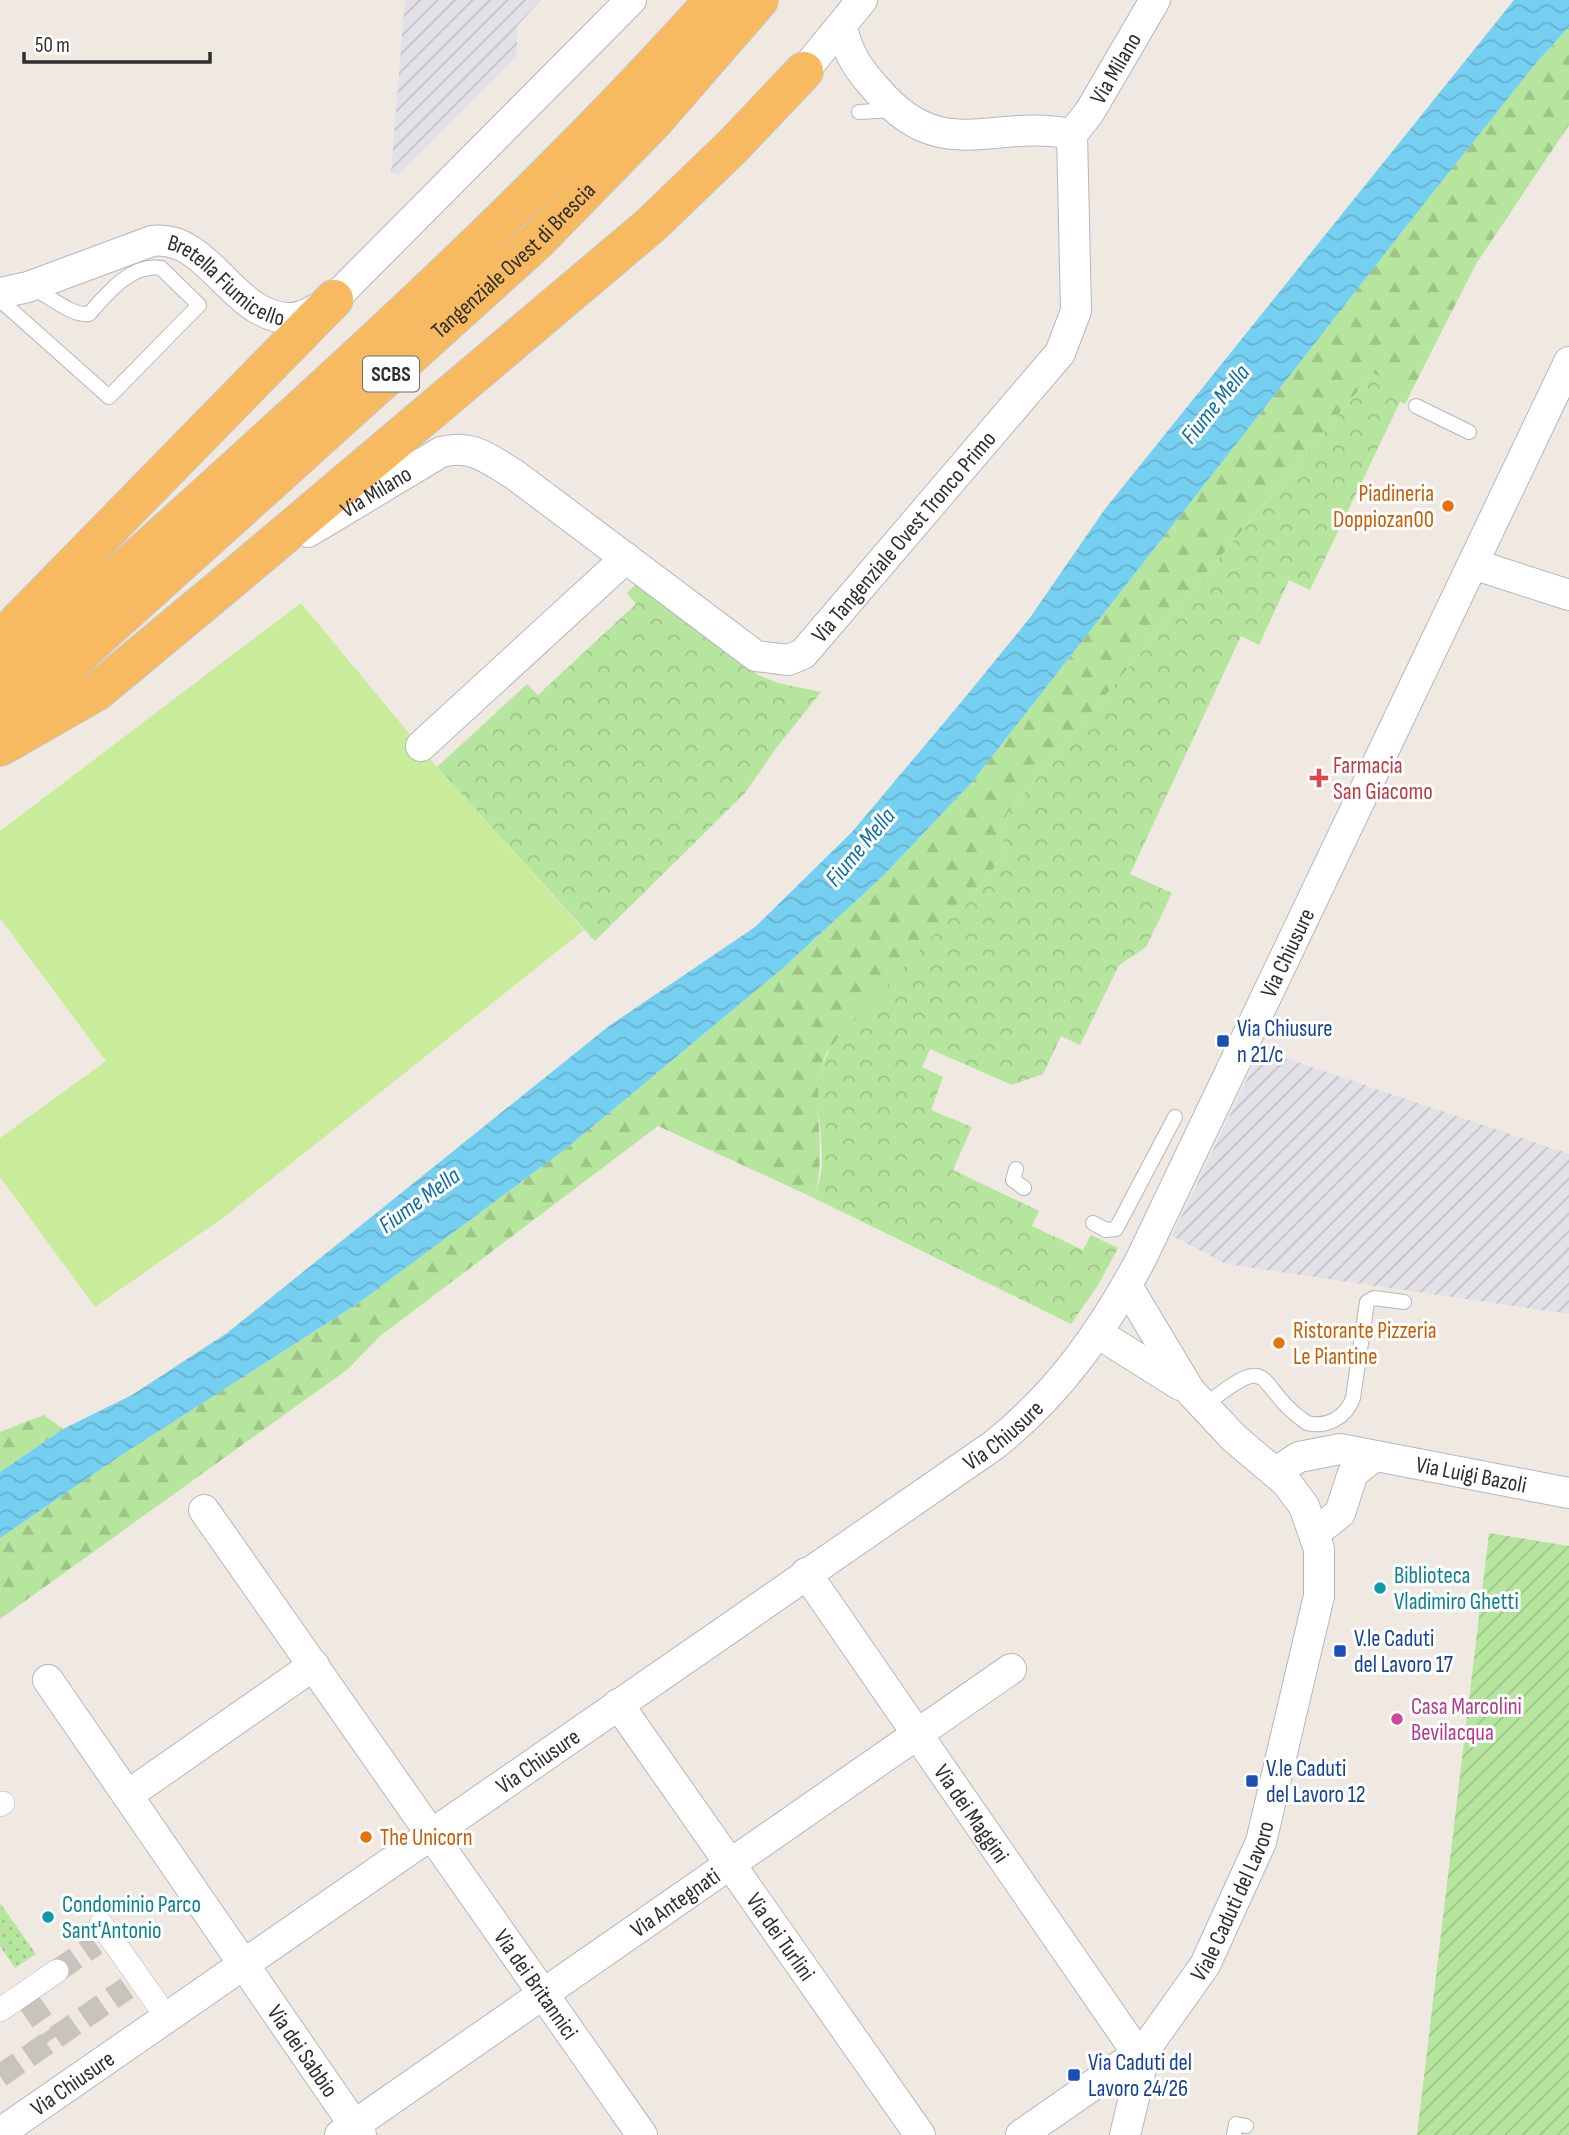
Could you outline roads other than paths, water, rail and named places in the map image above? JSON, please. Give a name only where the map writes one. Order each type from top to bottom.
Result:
[{"type":"highway","name":"Tangenziale Ovest di Brescia","points":[[0,682],[506,219],[625,100],[714,0]]},
{"type":"highway","name":"Tangenziale Ovest di Brescia","points":[[0,726],[536,242],[654,121],[759,0]]},
{"type":"highway","points":[[0,747],[96,692],[239,574],[652,224],[733,146],[804,71]]},
{"type":"highway","points":[[0,646],[16,624],[334,299]]},
{"type":"street","points":[[334,299],[631,0]]},
{"type":"street","points":[[804,71],[862,0]]},
{"type":"street","name":"Via Milano","points":[[1072,134],[1089,113],[1155,0]]},
{"type":"street","points":[[842,27],[906,112],[929,132],[950,136],[1047,130],[1072,134]]},
{"type":"street","points":[[804,71],[866,62]]},
{"type":"street","name":"Via Tangenziale Ovest Tronco Primo","points":[[515,475],[756,656],[788,660],[803,654],[1060,353],[1076,311],[1072,134]]},
{"type":"street","name":"Bretella Fiumicello","points":[[14,290],[152,241],[170,239],[187,247],[248,301],[273,316],[291,319],[334,299]]},
{"type":"street","name":"Via Chiusure","points":[[2,2133],[806,1573],[922,1496],[1018,1425],[1062,1382],[1099,1334],[1127,1286],[1569,362]]},
{"type":"street","name":"Via Milano","points":[[239,574],[441,452],[458,447],[475,450],[515,475]]},
{"type":"street","points":[[421,747],[626,558]]},
{"type":"street","points":[[1473,564],[1569,595]]},
{"type":"street","name":"Viale Caduti del Lavoro","points":[[1021,2135],[1142,2051],[1205,1965],[1261,1842],[1319,1596],[1321,1564],[1315,1533],[1300,1500],[1276,1472],[1247,1450],[1197,1398],[1127,1286]]},
{"type":"street","name":"Viale Caduti del Lavoro","points":[[1099,1334],[1197,1398]]},
{"type":"street","name":"Via Luigi Bazoli","points":[[1276,1472],[1324,1437],[1372,1458],[1569,1493]]},
{"type":"street","points":[[1315,1533],[1340,1513],[1353,1473],[1372,1458]]},
{"type":"street","name":"Via dei Britannici","points":[[204,1510],[642,2135]]},
{"type":"street","name":"Via dei Maggini","points":[[806,1573],[1142,2051]]},
{"type":"street","points":[[128,1795],[314,1665]]},
{"type":"street","name":"Via Antegnati","points":[[352,2132],[542,1994],[1011,1669]]},
{"type":"street","name":"Via dei Sabbio","points":[[48,1680],[245,1964],[352,2132]]},
{"type":"street","name":"Via dei Turlini","points":[[618,1704],[920,2135]]},
{"type":"street","points":[[102,1934],[133,1983],[156,2002]]},
{"type":"street","points":[[0,2010],[26,1998],[57,1971]]},
{"type":"street","points":[[1125,2135],[1142,2051]]},
{"type":"lane","points":[[859,112],[906,112]]},
{"type":"lane","points":[[0,300],[109,397],[198,305],[161,268],[153,266],[139,269],[127,277],[89,314],[71,312],[60,302],[14,290]]},
{"type":"lane","points":[[1416,406],[1469,432]]},
{"type":"lane","points":[[1093,1223],[1113,1230],[1175,1117]]},
{"type":"lane","points":[[1016,1169],[1013,1180],[1024,1188]]},
{"type":"lane","points":[[1197,1398],[1255,1375],[1266,1380],[1300,1419],[1324,1437],[1351,1405],[1367,1302],[1374,1298],[1404,1302]]},
{"type":"lane","points":[[1234,2135],[1236,2124],[1247,2126]]},
{"type":"water","name":"Fiume Mella","points":[[1514,0],[1569,0],[1569,27],[1537,62],[1423,205],[972,782],[883,876],[783,968],[568,1147],[360,1302],[120,1456],[0,1538],[0,1472],[63,1429],[132,1395],[227,1333],[609,1026],[755,927],[852,832],[1029,619],[1105,509]]},
{"type":"tunnel","points":[[57,1971],[96,1944]]},
{"type":"tunnel","points":[[0,2076],[127,1988]]},
{"type":"tunnel","points":[[29,2002],[54,2038]]},
{"type":"place","name":"Piadineria Doppiozan00","points":[[1448,506]]},
{"type":"place","name":"Farmacia San Giacomo","points":[[1319,778]]},
{"type":"place","name":"Via Chiusure n 21/c","points":[[1223,1041]]},
{"type":"place","name":"Ristorante Pizzeria Le Piantine","points":[[1279,1343]]},
{"type":"place","name":"Biblioteca Vladimiro Ghetti","points":[[1380,1588]]},
{"type":"place","name":"V.le Caduti del Lavoro 17","points":[[1340,1651]]},
{"type":"place","name":"Casa Marcolini Bevilacqua","points":[[1397,1719]]},
{"type":"place","name":"V.le Caduti del Lavoro 12","points":[[1252,1781]]},
{"type":"place","name":"The Unicorn","points":[[366,1837]]},
{"type":"place","name":"Condominio Parco Sant'Antonio","points":[[48,1917]]},
{"type":"place","name":"Via Caduti del Lavoro 24/26","points":[[1074,2075]]}]
